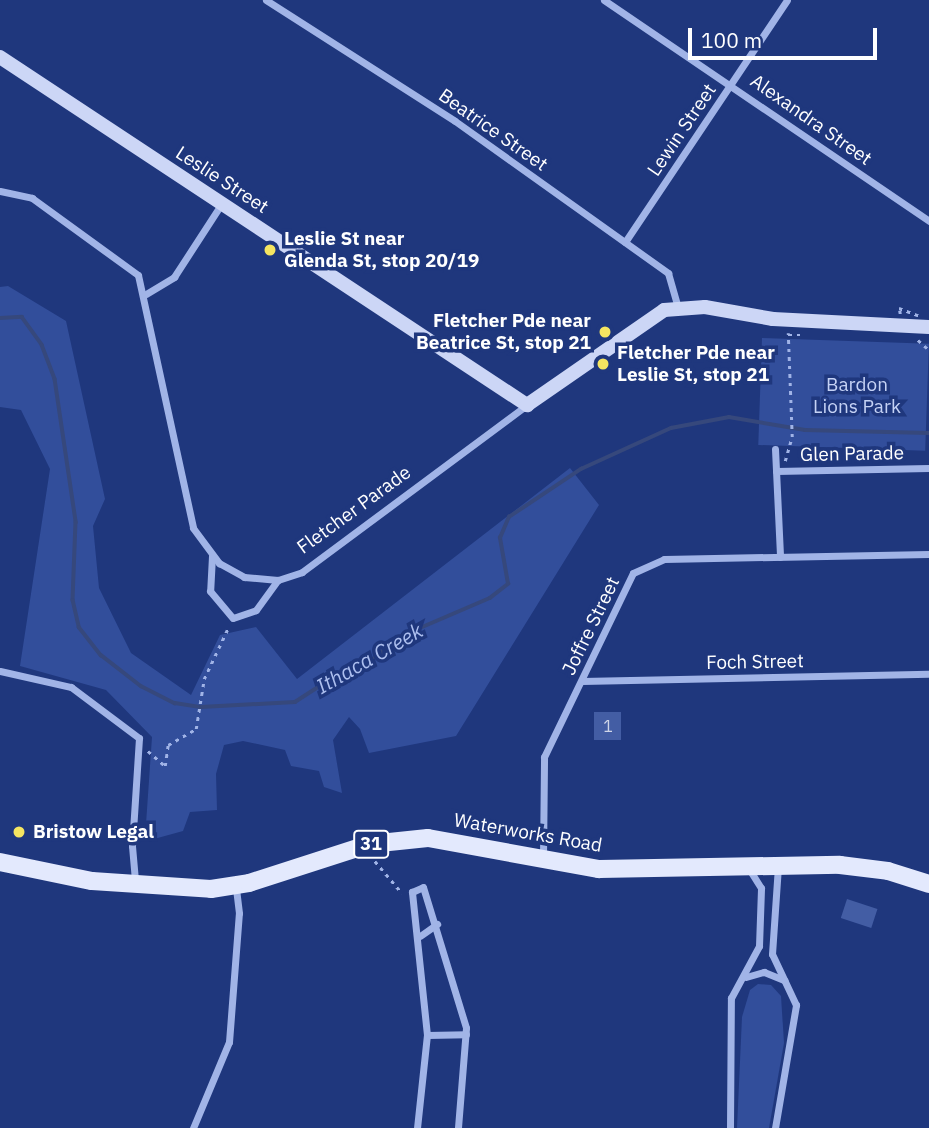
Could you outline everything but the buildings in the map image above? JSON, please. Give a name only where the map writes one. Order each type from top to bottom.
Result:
[{"type":"main road","name":"Waterworks Road","points":[[0,862],[77,879],[135,885],[236,886],[397,839],[462,841],[610,869],[778,866],[872,868],[929,884]]},
{"type":"street","name":"Beatrice Street","points":[[266,0],[455,121],[668,273],[678,307]]},
{"type":"street","name":"Alexandra Street","points":[[604,0],[929,221]]},
{"type":"street","name":"Lewin Street","points":[[625,242],[787,0]]},
{"type":"street","name":"Leslie Street","points":[[0,57],[527,405]]},
{"type":"street","points":[[0,191],[32,198],[129,263],[146,295],[194,528],[212,556],[244,577],[278,580]]},
{"type":"street","points":[[146,295],[174,276],[222,203]]},
{"type":"street","name":"Fletcher Parade","points":[[278,580],[324,558],[649,316],[678,307],[929,327]]},
{"type":"street","name":"Glen Parade","points":[[775,449],[780,557]]},
{"type":"street","name":"Glen Parade","points":[[776,471],[929,468]]},
{"type":"street","name":"Joffre Street","points":[[543,858],[544,757],[633,573],[646,564],[780,557],[929,554]]},
{"type":"street","points":[[212,556],[210,591],[233,618],[256,610],[278,580]]},
{"type":"street","points":[[0,671],[71,687],[105,709],[141,744],[132,846],[135,885]]},
{"type":"street","name":"Foch Street","points":[[582,681],[929,674]]},
{"type":"street","points":[[775,1128],[794,1027],[793,992],[772,954],[772,919],[778,866]]},
{"type":"street","points":[[730,1128],[729,1008],[757,954],[761,919],[761,887],[747,867]]},
{"type":"street","points":[[193,1128],[229,1042],[239,913],[236,886]]},
{"type":"street","points":[[417,1128],[427,1035],[419,937],[411,892],[424,887],[437,924],[466,1034],[458,1128]]},
{"type":"street","points":[[761,919],[772,919]]},
{"type":"street","points":[[419,937],[437,924]]},
{"type":"street","points":[[741,983],[764,972],[782,979],[793,992]]},
{"type":"street","points":[[427,1035],[466,1034]]},
{"type":"path","points":[[776,471],[791,454],[789,335]]},
{"type":"path","points":[[141,744],[165,766],[168,745],[196,729],[202,693],[233,618]]},
{"type":"path","points":[[375,861],[406,901],[414,898]]},
{"type":"green space","points":[[8,286],[66,321],[105,499],[93,526],[99,588],[131,653],[191,695],[220,635],[256,627],[297,679],[570,468],[599,505],[456,736],[369,753],[360,729],[349,717],[333,740],[342,793],[324,787],[319,771],[291,766],[285,750],[243,741],[224,745],[216,774],[217,810],[190,812],[183,831],[154,839],[146,824],[152,737],[106,690],[20,666],[50,469],[21,410],[0,407],[0,287]]},
{"type":"green space","name":"Bardon Lions Park","points":[[762,338],[929,344],[925,451],[758,445]]},
{"type":"green space","points":[[758,984],[771,985],[781,996],[784,1043],[769,1128],[737,1128],[742,1017],[750,990]]},
{"type":"waterway","name":"Ithaca Creek","points":[[0,318],[22,317],[42,345],[55,379],[76,522],[73,600],[79,627],[101,655],[141,686],[175,703],[201,707],[295,702],[363,658],[372,660],[399,637],[490,598],[508,584],[500,538],[509,517],[581,469],[671,428],[729,417],[805,430],[929,433]]},
{"type":"place","name":"Leslie St near Glenda St, stop 20/19","points":[[270,250]]},
{"type":"place","name":"Fletcher Pde near Beatrice St, stop 21","points":[[605,332]]},
{"type":"place","name":"Fletcher Pde near Leslie St, stop 21","points":[[603,364]]},
{"type":"place","name":"Bristow Legal","points":[[19,832]]}]
